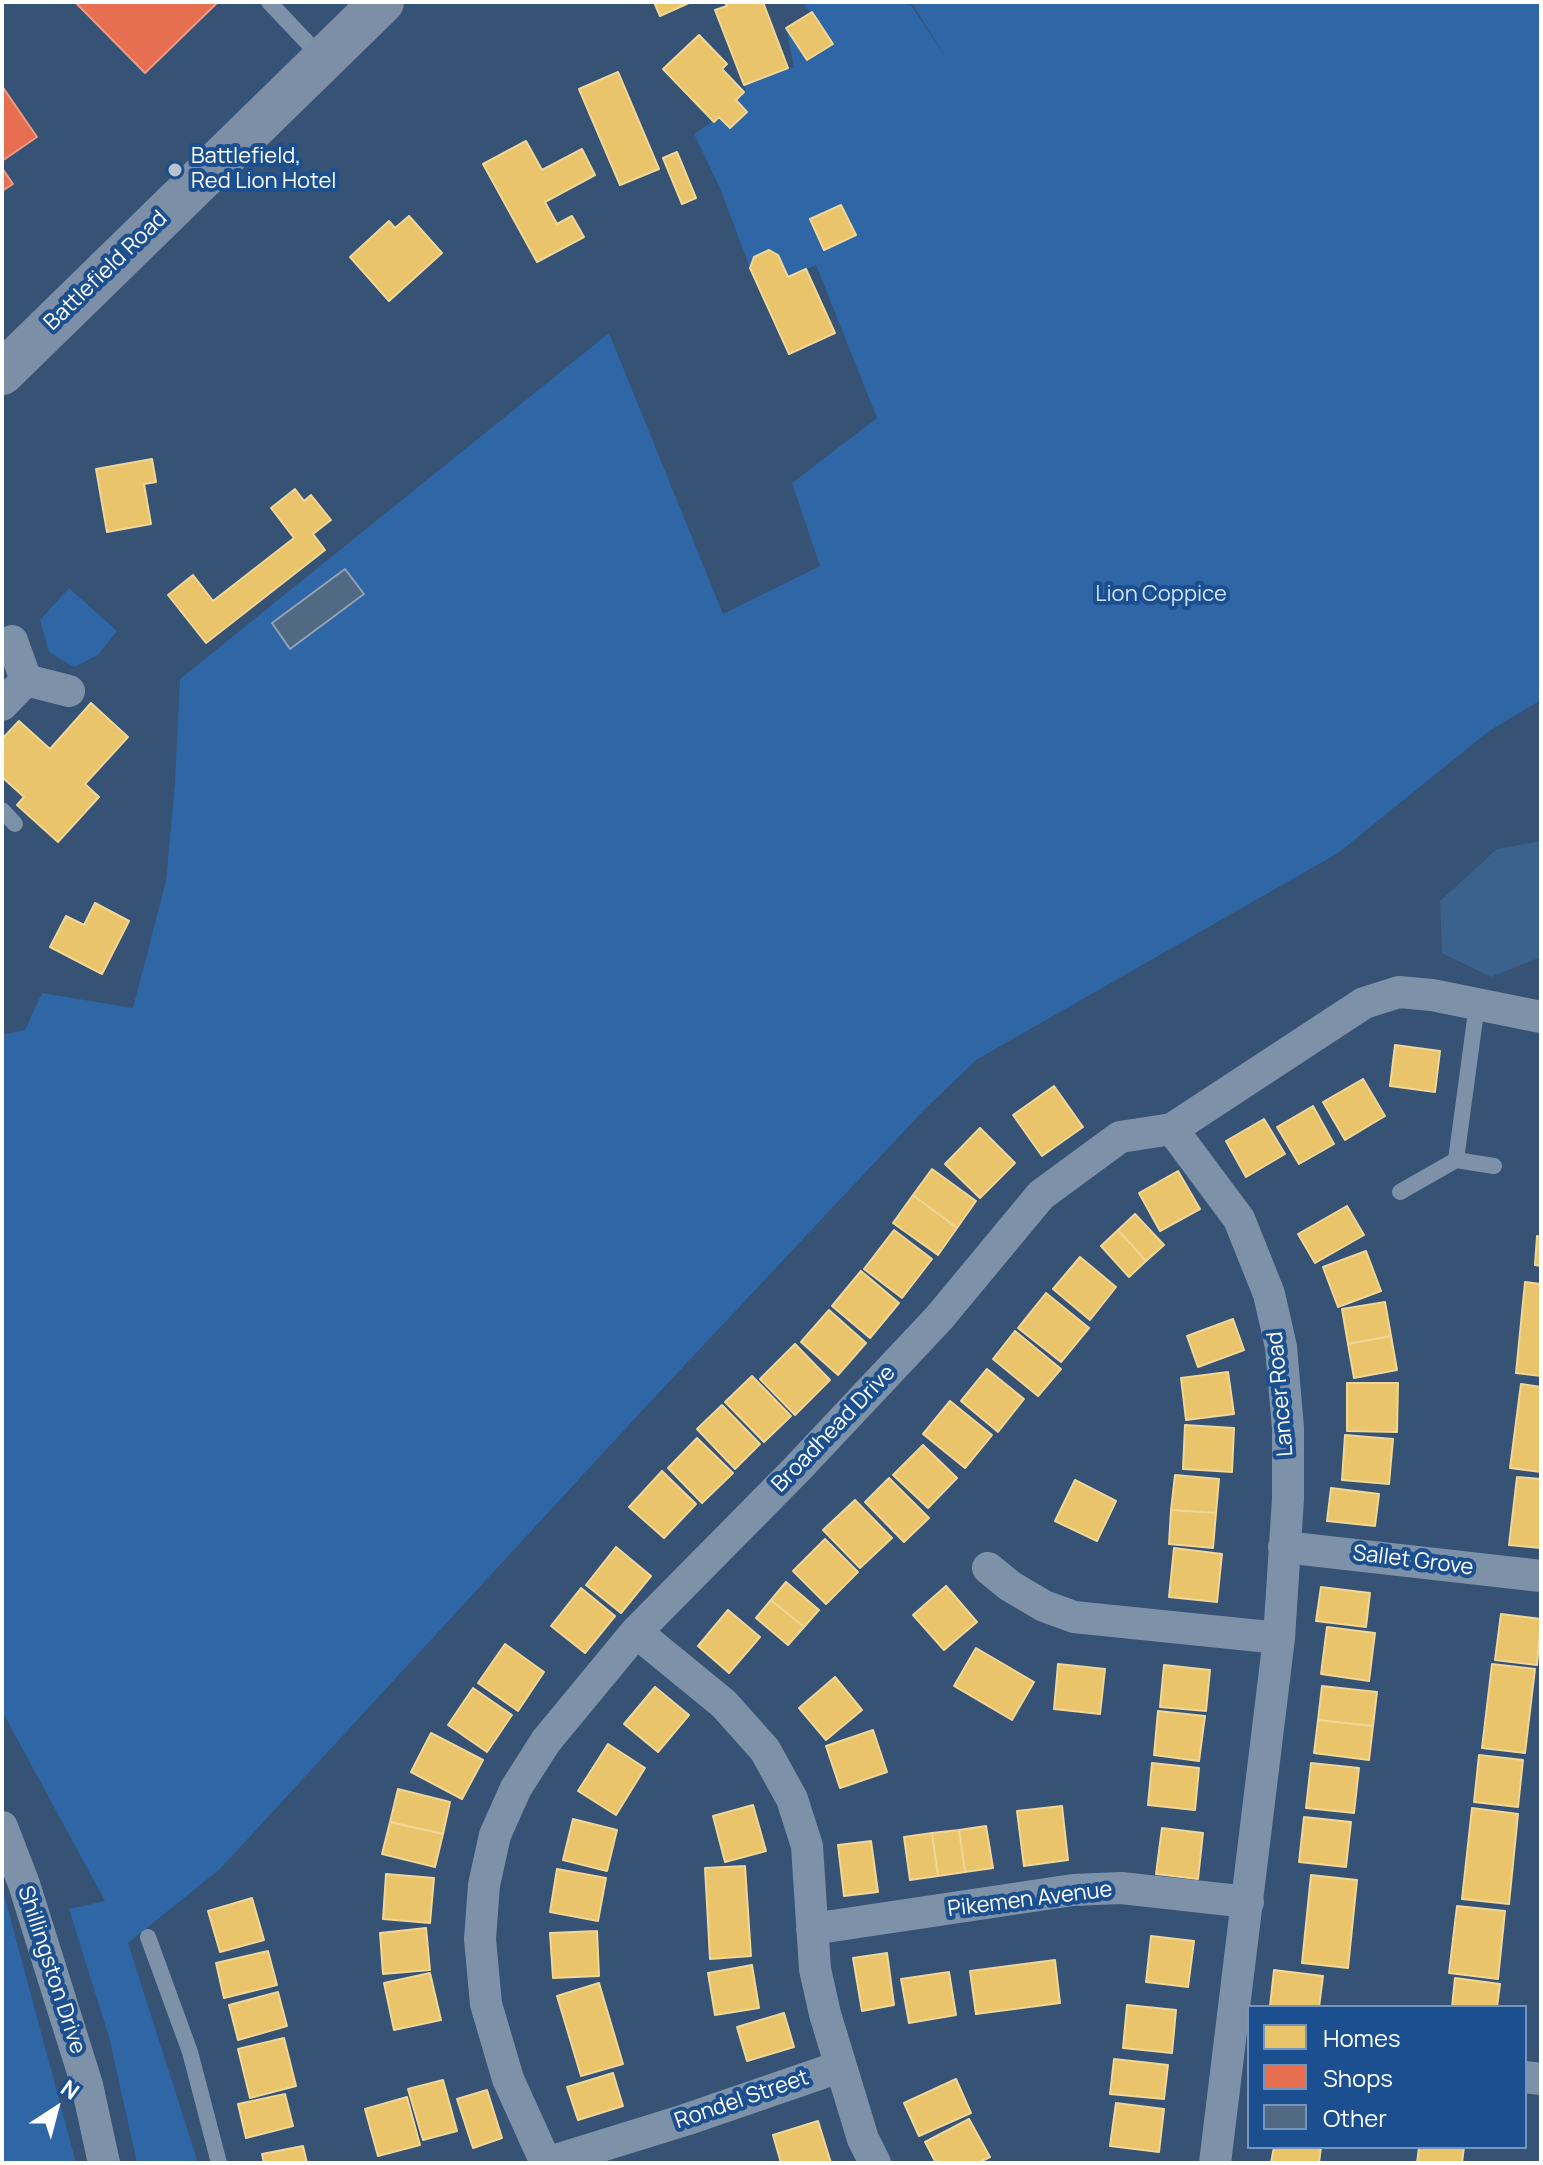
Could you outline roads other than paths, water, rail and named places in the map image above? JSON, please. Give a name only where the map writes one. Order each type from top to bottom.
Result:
[{"type":"main road","name":"Battlefield Road","points":[[2,373],[382,2]]},
{"type":"street","points":[[12,641],[26,680]]},
{"type":"street","points":[[26,680],[69,691]]},
{"type":"street","points":[[2,705],[26,680]]},
{"type":"street","name":"Broadhead Drive","points":[[546,2163],[508,2079],[486,2004],[480,1939],[484,1885],[495,1835],[516,1788],[546,1741],[636,1632],[796,1470],[939,1318],[1041,1195],[1120,1137],[1172,1129],[1364,1003],[1399,992],[1432,995],[1541,1017]]},
{"type":"street","name":"Lancer Road","points":[[1172,1129],[1239,1219],[1269,1294],[1281,1347],[1288,1428],[1288,1499],[1279,1638],[1248,1902],[1240,2038],[1215,2163]]},
{"type":"street","name":"Sallet Grove","points":[[1284,1547],[1541,1576]]},
{"type":"street","points":[[988,1568],[1010,1586],[1044,1606],[1074,1617],[1279,1638]]},
{"type":"street","points":[[636,1632],[724,1704],[765,1750],[792,1799],[807,1846],[815,1969],[839,2067]]},
{"type":"street","name":"Shillingston Drive","points":[[2,1827],[24,1884],[87,2085],[104,2163]]},
{"type":"street","name":"Pikemen Avenue","points":[[812,1929],[1073,1890],[1121,1888],[1248,1902]]},
{"type":"street","name":"Rondel Street","points":[[546,2163],[685,2120],[839,2067],[863,2139],[875,2163]]},
{"type":"lane","points":[[269,2],[323,59]]},
{"type":"lane","points":[[2,810],[15,824]]},
{"type":"lane","points":[[1456,1160],[1477,1004]]},
{"type":"lane","points":[[1400,1192],[1456,1160],[1494,1166]]},
{"type":"lane","points":[[148,1937],[190,2052],[219,2163]]},
{"type":"place","name":"Battlefield, Red Lion Hotel","points":[[175,170]]},
{"type":"park label","name":"Lion Coppice","points":[[1161,595]]}]
